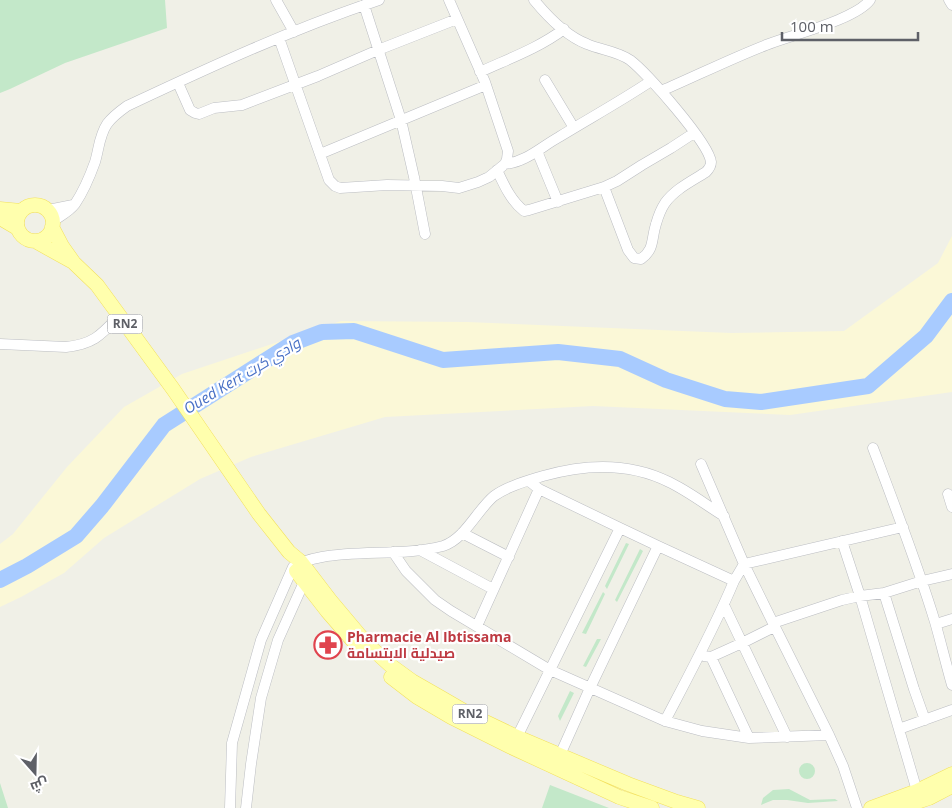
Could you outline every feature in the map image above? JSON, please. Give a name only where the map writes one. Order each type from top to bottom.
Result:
[{"type":"main road","points":[[17,228],[16,222],[21,211],[31,205],[43,206],[51,219],[50,232],[41,240],[35,241]]},
{"type":"main road","points":[[0,209],[21,211]]},
{"type":"main road","name":"RN2","points":[[0,218],[17,228],[24,238],[35,241],[74,263]]},
{"type":"main road","name":"RN2","points":[[51,219],[62,246],[74,263],[97,285],[236,478],[259,514],[297,564],[367,644],[390,665],[412,681],[471,715],[517,737],[628,784],[698,808]]},
{"type":"main road","name":"RN2","points":[[297,564],[304,582],[356,645],[388,675],[417,697],[450,717],[511,747],[618,797],[652,808]]},
{"type":"main road","points":[[871,808],[917,791],[952,774]]},
{"type":"main road","points":[[899,808],[929,798],[952,786]]},
{"type":"street","points":[[276,0],[294,32]]},
{"type":"street","points":[[51,219],[69,211],[74,205],[95,161],[101,136],[106,125],[127,106],[279,38],[379,0]]},
{"type":"street","points":[[279,38],[329,180],[335,186],[340,188],[387,185],[459,188],[489,177],[508,159],[508,151],[486,85],[449,0]]},
{"type":"street","points":[[534,0],[564,30],[587,44],[617,53],[636,66],[651,80],[687,123],[711,162],[710,168],[674,192],[666,202],[655,225],[649,252],[641,259],[634,258],[628,250],[604,187]]},
{"type":"street","points":[[661,92],[766,45],[859,11],[870,0]]},
{"type":"street","points":[[949,0],[952,5]]},
{"type":"street","points":[[364,5],[401,120],[425,234]]},
{"type":"street","points":[[178,83],[190,110],[195,113],[199,114],[214,108],[242,105],[457,19]]},
{"type":"street","points":[[480,72],[541,44],[564,30]]},
{"type":"street","points":[[545,80],[574,128]]},
{"type":"street","points":[[501,167],[525,158],[612,106],[651,80]]},
{"type":"street","points":[[320,154],[486,85]]},
{"type":"street","points":[[501,167],[510,195],[524,211],[604,187],[617,181],[694,133]]},
{"type":"street","points":[[537,151],[558,202]]},
{"type":"street","points":[[0,344],[77,346],[97,338],[119,316]]},
{"type":"street","points":[[873,448],[922,581],[936,624],[952,685]]},
{"type":"street","points":[[701,464],[744,564],[829,734],[843,766],[857,808]]},
{"type":"street","points":[[230,808],[232,743],[261,640],[297,564],[336,554],[420,550],[445,545],[462,532],[481,509],[504,490],[560,472],[582,468],[619,468],[641,471],[669,482],[724,516]]},
{"type":"street","points":[[529,481],[539,489],[734,581]]},
{"type":"street","points":[[477,626],[539,489]]},
{"type":"street","points":[[948,494],[952,507]]},
{"type":"street","points":[[665,721],[700,655],[734,581],[744,564],[903,527]]},
{"type":"street","points":[[517,737],[620,528]]},
{"type":"street","points":[[462,532],[509,557]]},
{"type":"street","points":[[842,542],[860,596],[917,791]]},
{"type":"street","points":[[560,756],[590,688],[658,546]]},
{"type":"street","points":[[420,550],[493,589]]},
{"type":"street","points":[[393,552],[406,571],[426,592],[451,611],[550,670],[665,721],[702,731],[749,738],[829,734]]},
{"type":"street","points":[[700,655],[711,657],[742,643],[773,625],[814,608],[860,596],[884,593],[952,574]]},
{"type":"street","points":[[246,808],[262,698],[278,640],[304,582]]},
{"type":"street","points":[[884,593],[925,720]]},
{"type":"street","points":[[724,605],[787,737]]},
{"type":"street","points":[[936,624],[952,619]]},
{"type":"street","points":[[711,657],[749,738]]},
{"type":"street","points":[[899,729],[952,710]]},
{"type":"green space","points":[[0,0],[165,0],[167,28],[65,63],[0,93]]},
{"type":"green space","points":[[626,543],[629,544],[607,589],[605,586]]},
{"type":"green space","points":[[640,549],[643,551],[617,602],[615,600]]},
{"type":"green space","points":[[603,592],[605,594],[586,634],[582,633]]},
{"type":"green space","points":[[597,639],[601,639],[586,667],[583,666]]},
{"type":"green space","points":[[570,691],[574,693],[560,721],[558,716]]},
{"type":"green space","points":[[807,763],[813,765],[815,771],[813,777],[807,779],[801,777],[799,771],[801,765]]},
{"type":"green space","points":[[0,783],[8,808],[0,808]]},
{"type":"green space","points":[[550,785],[609,808],[542,808]]},
{"type":"green space","points":[[789,789],[810,800],[835,799],[838,801],[808,803],[773,800],[761,805],[763,798],[773,790]]},
{"type":"sand","points":[[952,236],[952,392],[790,415],[593,406],[385,417],[251,457],[200,479],[104,538],[64,573],[0,607],[0,544],[13,534],[67,467],[124,407],[182,374],[341,321],[467,322],[731,333],[844,331],[938,263]]},
{"type":"waterway","name":"Oued Kert وادي كرت","points":[[0,580],[76,536],[102,506],[164,425],[293,343],[322,332],[354,331],[443,360],[558,352],[620,359],[666,380],[725,399],[761,402],[868,386],[926,336],[952,301]]},
{"type":"place","name":"Pharmacie Al Ibtissama صيدلية الابتسامة","points":[[328,645]]}]
